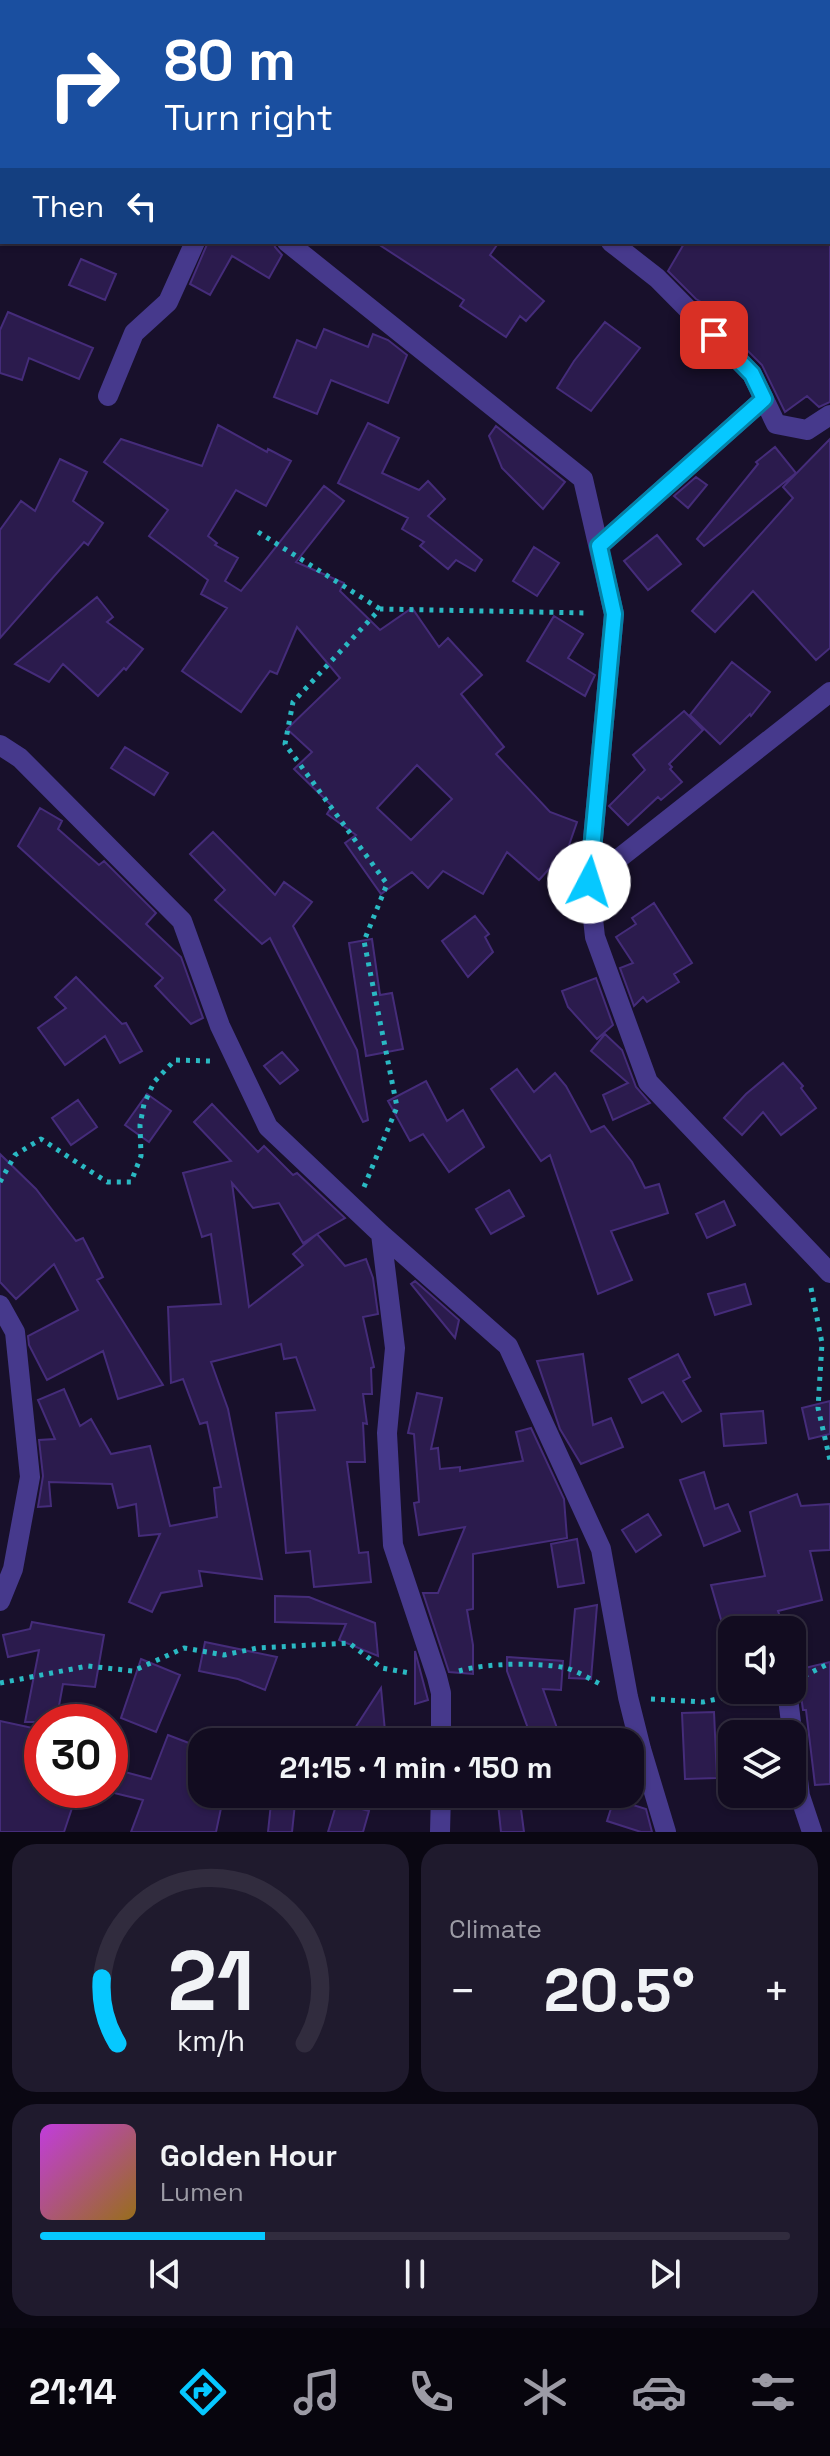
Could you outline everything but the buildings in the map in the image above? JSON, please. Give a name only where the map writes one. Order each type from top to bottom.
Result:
[{"type":"street","points":[[108,396],[134,333],[168,302],[194,244]]},
{"type":"street","points":[[289,244],[583,479],[614,614],[589,882],[595,937],[648,1082],[830,1273]]},
{"type":"street","points":[[614,244],[657,278],[752,374],[776,424],[807,430],[830,415]]},
{"type":"street","points":[[599,546],[764,399]]},
{"type":"street","points":[[589,882],[830,692]]},
{"type":"street","points":[[0,745],[20,758],[182,921],[220,1026],[268,1127],[381,1234],[508,1346],[601,1549],[628,1697],[666,1832]]},
{"type":"street","points":[[381,1234],[395,1348],[387,1433],[393,1545],[437,1677],[441,1693],[441,1728]]},
{"type":"street","points":[[0,1305],[15,1332],[30,1477],[13,1569],[0,1601]]},
{"type":"street","points":[[789,1704],[800,1796],[812,1832]]},
{"type":"street","points":[[440,1832],[441,1808]]},
{"type":"path","points":[[258,532],[380,609],[614,614]]},
{"type":"path","points":[[355,1209],[397,1107],[364,941],[387,884],[285,744],[293,702],[380,609]]},
{"type":"path","points":[[0,1182],[15,1155],[41,1139],[107,1182],[131,1182],[141,1156],[140,1125],[144,1104],[154,1082],[175,1060],[209,1060],[217,1068]]},
{"type":"path","points":[[811,1287],[822,1343],[818,1408],[830,1460]]},
{"type":"path","points":[[0,1683],[88,1666],[133,1671],[184,1648],[224,1655],[257,1648],[349,1643],[382,1668],[437,1677],[476,1666],[567,1668],[628,1697],[703,1702],[718,1699]]},
{"type":"path","points":[[806,1675],[830,1663]]},
{"type":"route","points":[[589,882],[614,614],[599,546],[764,399],[752,374],[714,335]]}]
